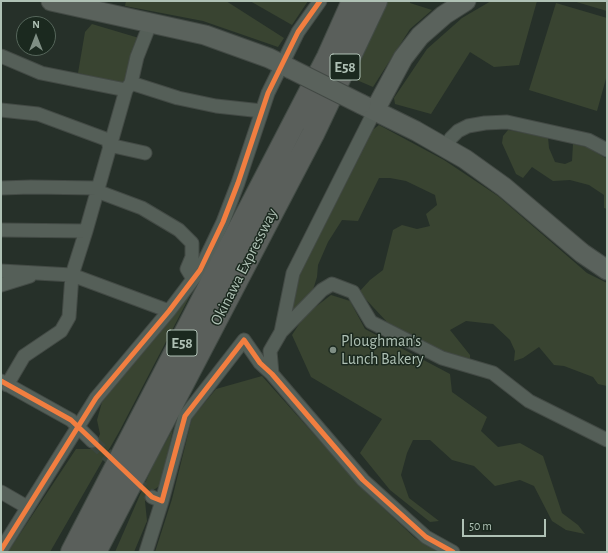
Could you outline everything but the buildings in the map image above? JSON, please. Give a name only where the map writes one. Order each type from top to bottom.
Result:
[{"type":"highway","name":"Okinawa Expressway","points":[[72,552],[314,84],[353,1]]},
{"type":"highway","name":"Okinawa Expressway","points":[[94,552],[313,134],[376,1]]},
{"type":"main road","points":[[51,1],[205,35],[287,66],[465,159],[504,187],[582,253],[607,270]]},
{"type":"main road","points":[[368,107],[402,58],[420,36],[444,15],[466,1]]},
{"type":"street","points":[[1,550],[27,507],[80,427],[96,398],[169,311],[200,270],[223,222],[238,183],[262,111],[287,66],[298,32],[320,1]]},
{"type":"street","points":[[92,441],[80,427],[71,420],[4,383],[24,356],[61,331],[69,317],[72,275],[86,231],[110,143],[137,57],[150,24]]},
{"type":"street","points":[[1,56],[41,73],[128,86],[216,106],[262,111]]},
{"type":"street","points":[[281,332],[293,273],[368,107]]},
{"type":"street","points":[[1,110],[38,114],[110,143],[145,153]]},
{"type":"street","points":[[446,148],[451,138],[458,131],[468,126],[485,123],[507,122],[588,140],[607,150]]},
{"type":"street","points":[[1,188],[97,188],[102,193],[142,208],[179,230],[192,243],[192,257],[188,269],[193,279]]},
{"type":"street","points":[[1,230],[86,231]]},
{"type":"street","points":[[1,271],[72,275],[169,311]]},
{"type":"street","points":[[1,286],[26,277],[43,274]]},
{"type":"street","points":[[272,374],[270,351],[281,332],[322,290],[332,284],[353,292],[371,322],[442,358],[493,373],[529,401],[607,440]]},
{"type":"street","points":[[146,552],[157,499],[185,416],[244,340],[260,364],[272,374],[363,480],[426,537],[453,552]]},
{"type":"street","points":[[1,492],[27,507]]},
{"type":"green space","points":[[126,1],[226,1],[284,38],[278,47],[203,21],[125,6]]},
{"type":"green space","points":[[250,1],[308,1],[292,25]]},
{"type":"green space","points":[[387,1],[410,1],[410,3],[432,10],[410,29],[373,87],[352,78]]},
{"type":"green space","points":[[491,1],[537,1],[519,65],[494,67],[470,52],[431,114],[395,104],[394,98],[427,49],[462,18]]},
{"type":"green space","points":[[573,1],[607,1],[607,11]]},
{"type":"green space","points":[[556,3],[607,18],[607,75],[597,111],[529,90]]},
{"type":"green space","points":[[92,24],[139,38],[123,84],[78,73],[85,32]]},
{"type":"green space","points":[[379,125],[444,160],[498,196],[587,273],[607,283],[607,386],[598,384],[593,377],[564,366],[554,365],[539,347],[523,358],[514,361],[515,351],[510,340],[493,324],[466,321],[450,330],[470,355],[470,360],[444,354],[387,322],[359,292],[370,280],[383,270],[393,230],[402,225],[417,229],[430,226],[426,214],[437,205],[435,195],[406,181],[390,178],[379,178],[358,221],[342,220],[328,242],[318,265],[317,277],[311,296],[295,312],[290,308],[297,274],[370,132]]},
{"type":"green space","points":[[508,130],[548,137],[549,148],[555,162],[565,164],[572,161],[573,144],[587,147],[607,159],[607,209],[604,208],[604,195],[589,185],[570,180],[553,181],[532,167],[523,178],[516,174],[502,143],[503,136]]},
{"type":"green space","points":[[195,286],[119,432],[50,552],[8,552],[76,449],[93,449],[100,434],[97,420],[102,402]]},
{"type":"green space","points":[[331,295],[350,301],[365,329],[450,374],[452,392],[487,417],[481,431],[498,447],[520,443],[543,456],[562,513],[578,525],[585,534],[566,530],[552,521],[534,486],[520,480],[495,486],[474,466],[452,460],[430,440],[413,440],[407,453],[401,475],[409,498],[439,521],[430,522],[390,490],[360,453],[382,419],[311,377],[292,335],[305,315]]},
{"type":"green space","points":[[262,376],[360,486],[415,538],[438,552],[155,552],[172,499],[192,418],[216,389]]},
{"type":"green space","points":[[173,429],[161,485],[152,491],[145,501],[147,521],[134,552],[115,552],[153,465]]},
{"type":"tunnel","points":[[92,441],[152,497]]},
{"type":"cycle path","points":[[1,550],[96,398],[169,311],[200,270],[223,222],[238,183],[268,93],[298,32],[320,1]]},
{"type":"cycle path","points":[[1,381],[71,420],[152,497],[162,501],[185,416],[244,340],[260,363],[272,374],[363,480],[426,537],[453,552]]},
{"type":"place","name":"Ploughman's Lunch Bakery","points":[[333,350]]}]
